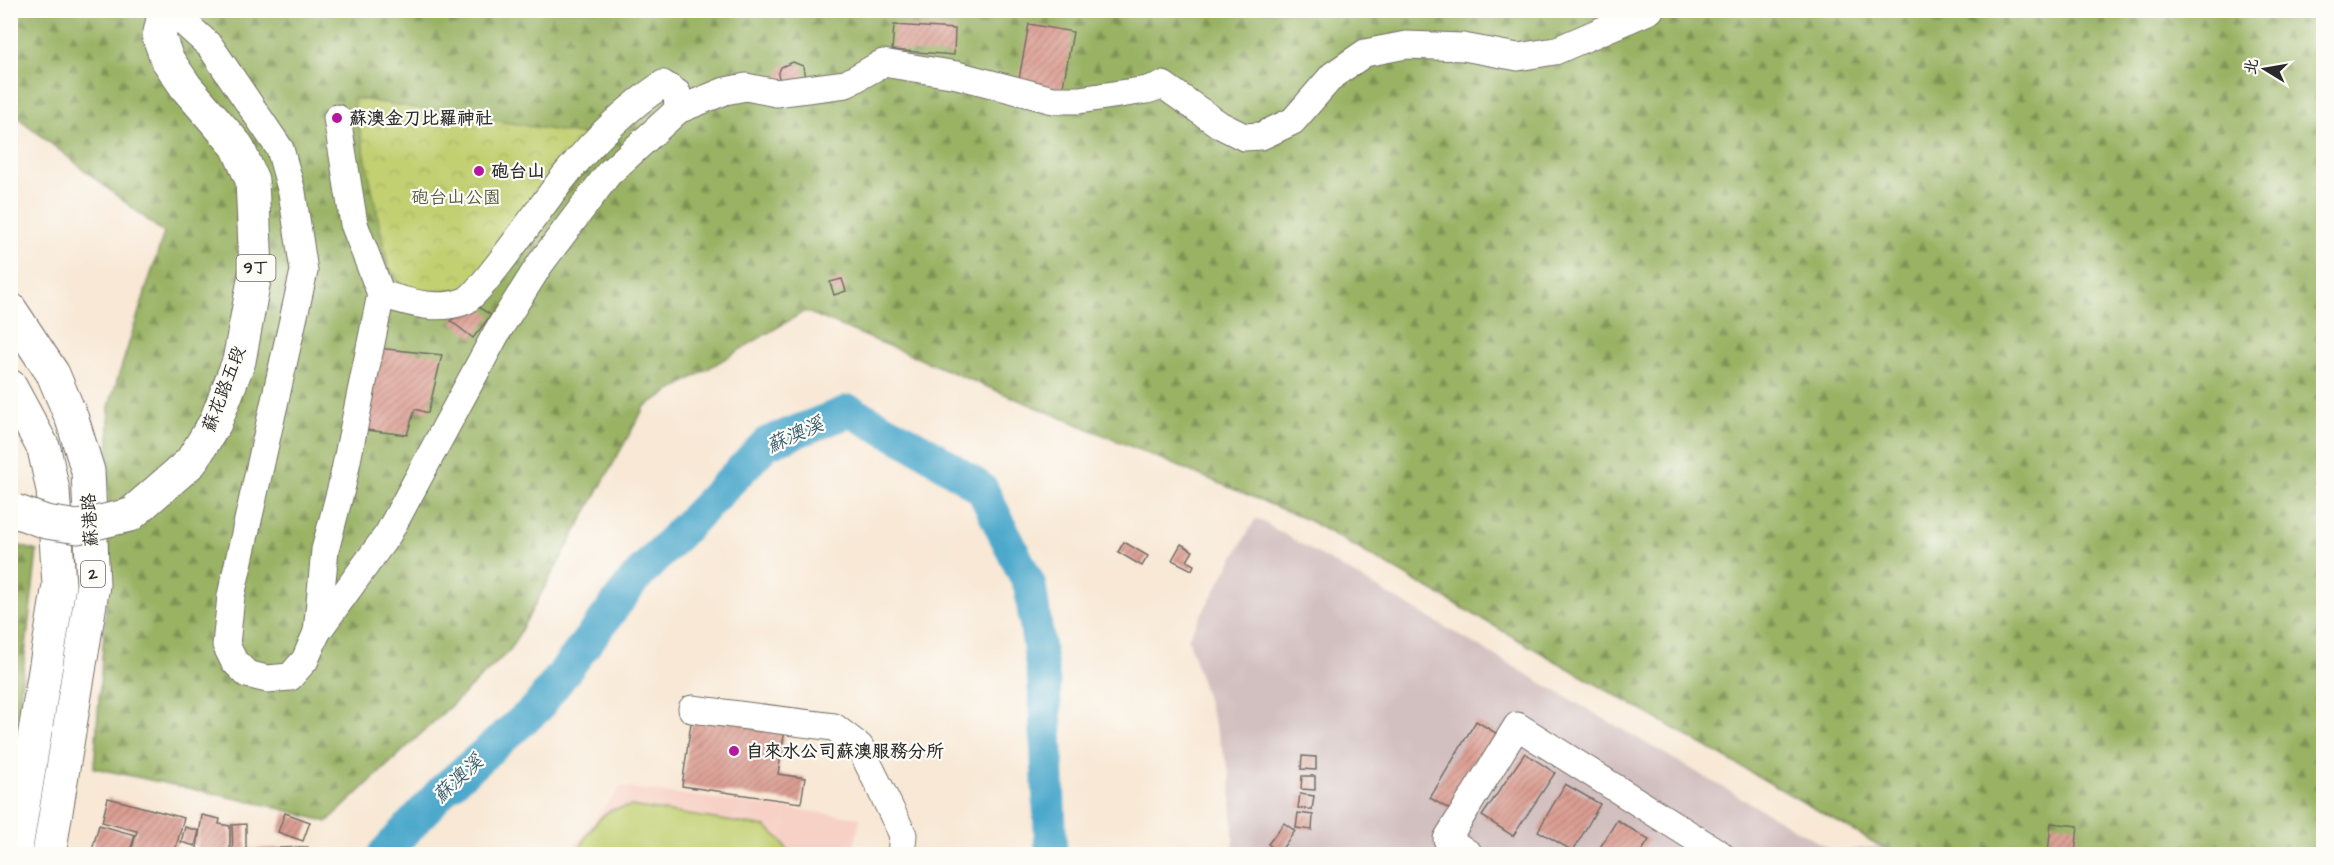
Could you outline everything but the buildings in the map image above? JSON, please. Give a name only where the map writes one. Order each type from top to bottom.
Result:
[{"type":"main road","name":"蘇花路五段","points":[[13,509],[46,522],[78,526],[130,514],[190,462],[215,423],[239,360],[256,268],[252,180],[237,146],[186,87],[167,59],[159,37],[165,10]]},
{"type":"main road","name":"蘇港路","points":[[10,309],[53,374],[72,419],[88,471],[93,585],[49,855]]},
{"type":"main road","name":"蘇港路","points":[[10,386],[44,449],[53,489],[59,585],[15,855]]},
{"type":"lane","points":[[170,10],[210,46],[280,149],[292,192],[304,271],[231,596],[226,645],[234,661],[247,674],[267,679],[290,677],[305,660],[317,632],[388,534],[497,332],[540,264],[608,174],[678,110],[725,91],[746,87],[776,93],[846,84],[883,63],[957,75],[1053,100],[1079,100],[1147,90],[1163,85],[1220,124],[1244,137],[1261,136],[1293,121],[1333,75],[1365,53],[1406,45],[1463,47],[1518,57],[1555,51],[1650,10]]},
{"type":"lane","points":[[381,294],[411,303],[438,307],[468,300],[567,172],[616,121],[663,84],[677,93],[678,110]]},
{"type":"lane","points":[[317,632],[326,550],[342,485],[381,294],[354,224],[337,118]]},
{"type":"lane","points":[[692,709],[834,727],[860,747],[903,835],[901,855]]},
{"type":"lane","points":[[1469,855],[1447,839],[1518,726],[1720,855]]},
{"type":"shaded area","points":[[1256,518],[1835,852],[2323,787],[2323,854],[1234,854],[1230,774],[1188,638]]},
{"type":"shaded area","points":[[621,787],[860,818],[853,854],[568,854]]},
{"type":"green space","points":[[16,10],[2323,11],[2323,854],[1894,854],[1310,521],[805,311],[645,406],[510,650],[327,822],[271,806],[94,768],[108,577],[109,406],[164,233],[11,112],[10,21]]},
{"type":"green space","name":"砲台山公園","points":[[353,98],[610,139],[488,289],[407,294],[388,266]]},
{"type":"green space","points":[[11,543],[37,551],[14,750],[10,750]]},
{"type":"green space","points":[[631,806],[766,827],[780,839],[790,854],[579,854],[587,836],[601,818],[611,810]]},
{"type":"waterway","name":"蘇澳溪","points":[[384,854],[443,790],[537,708],[634,580],[767,443],[850,411],[925,451],[982,489],[1030,586],[1044,683],[1051,854]]},
{"type":"place","name":"蘇澳金刀比羅神社","points":[[337,118]]},
{"type":"place","name":"砲台山","points":[[479,171]]},
{"type":"place","name":"自來水公司蘇澳服務分所","points":[[734,751]]}]
